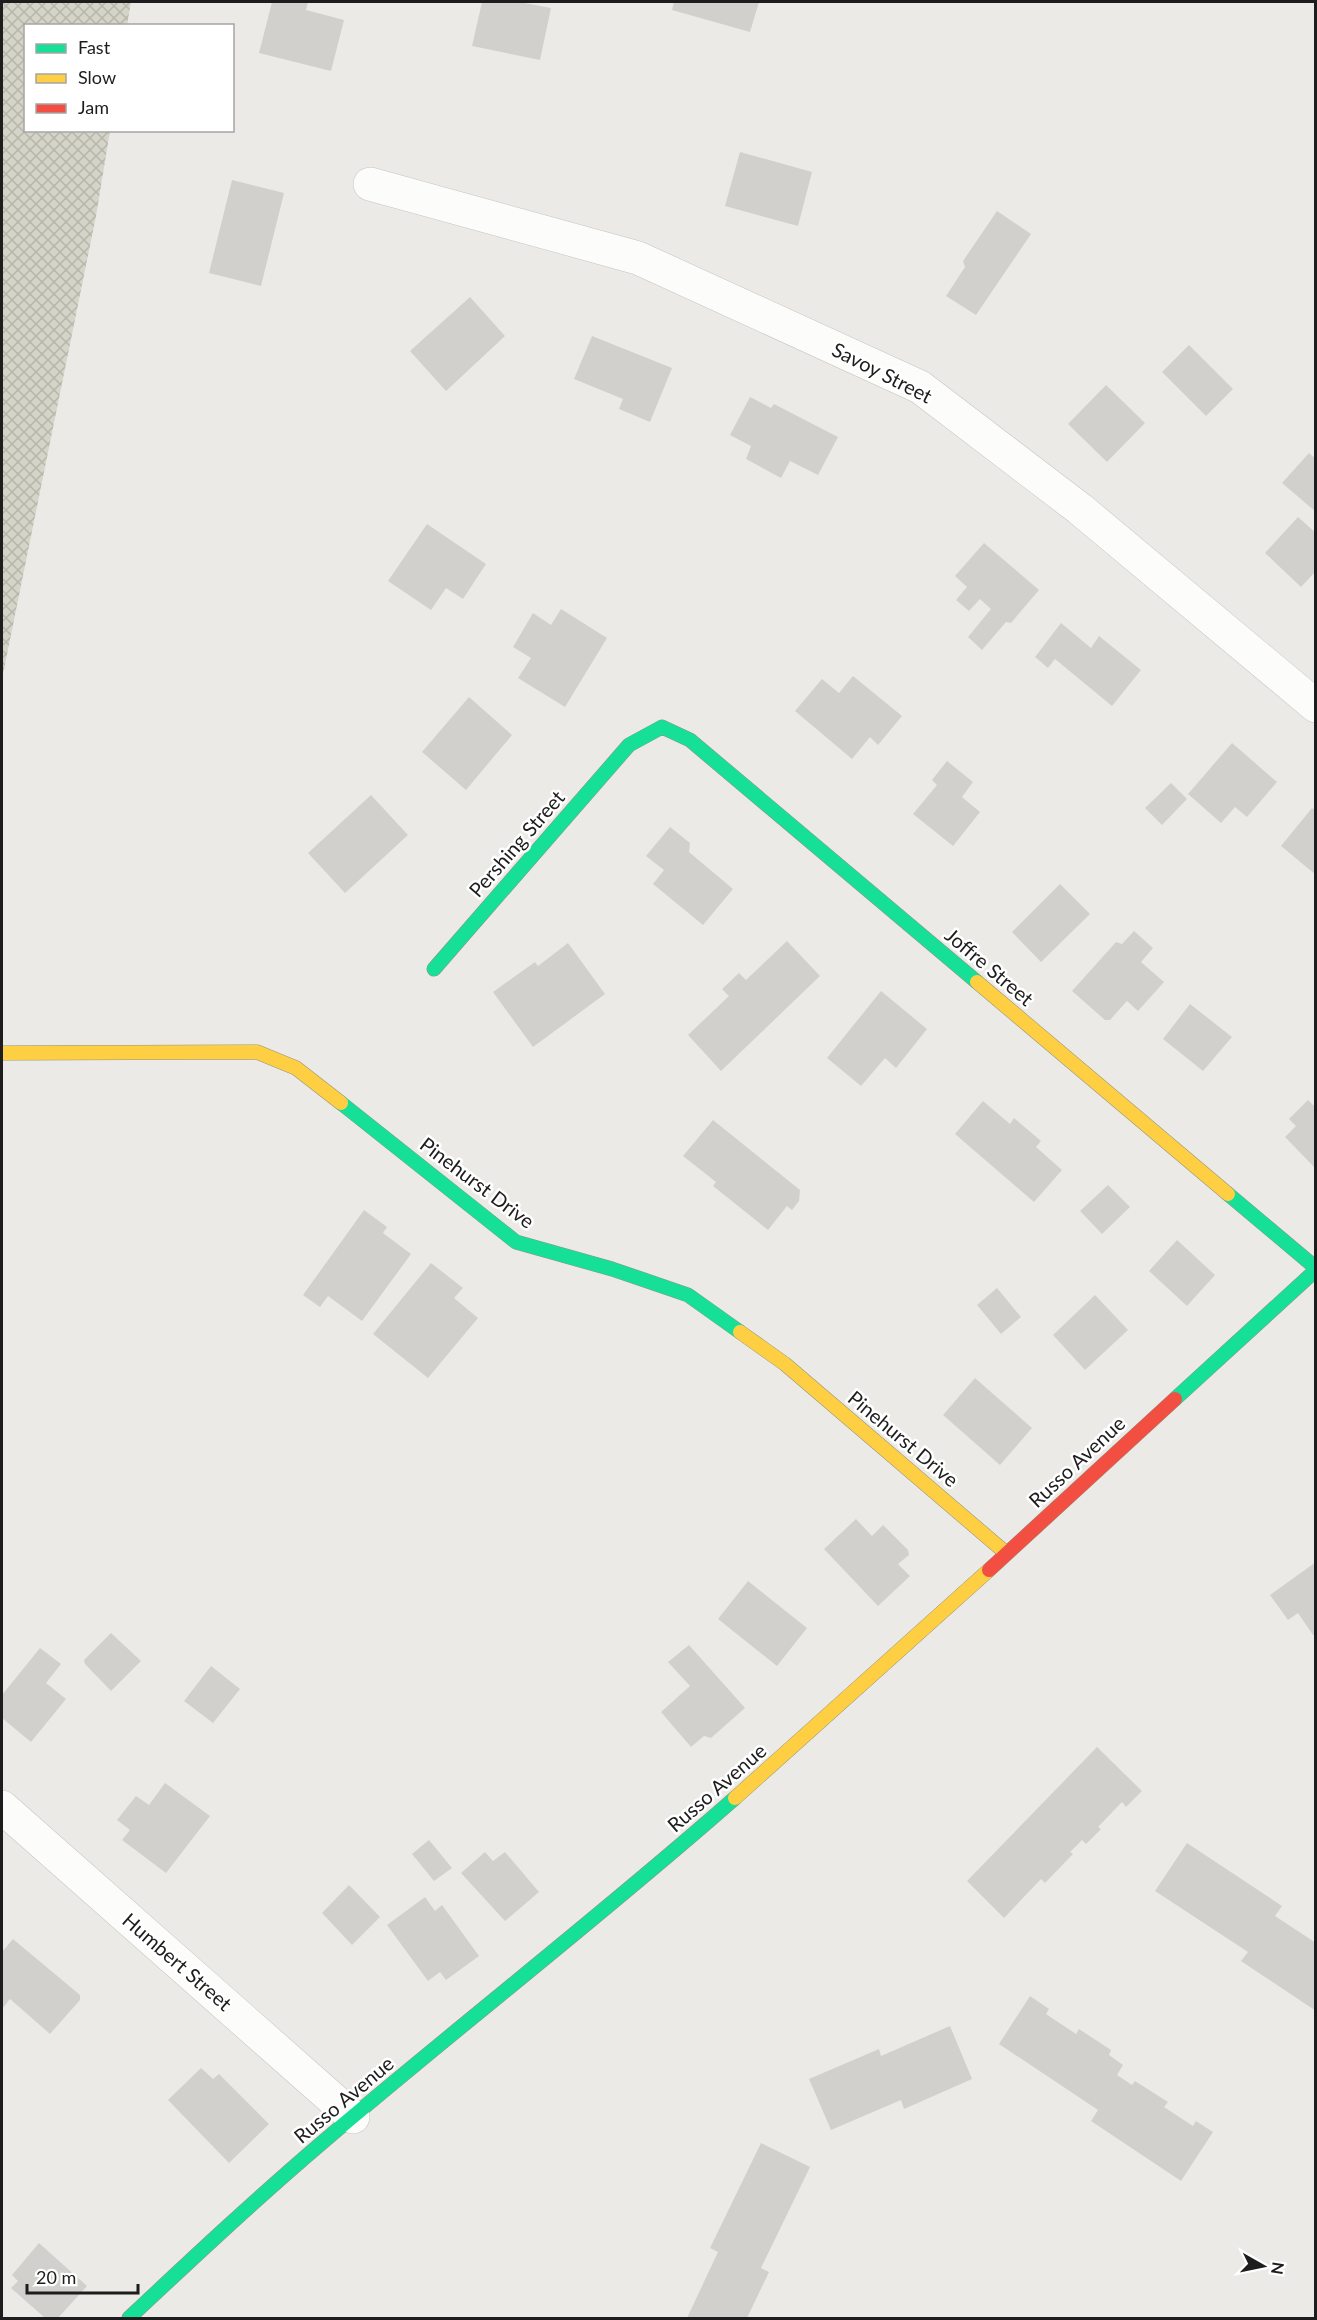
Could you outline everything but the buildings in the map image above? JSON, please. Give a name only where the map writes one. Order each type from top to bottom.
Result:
[{"type":"street","name":"Savoy Street","points":[[370,184],[638,258],[920,387],[1080,509],[1314,703]]},
{"type":"street","name":"Joffre Street","points":[[629,745],[662,727],[690,740],[1316,1269]]},
{"type":"street","name":"Pershing Street","points":[[434,969],[629,745]]},
{"type":"street","name":"Pinehurst Drive","points":[[2,1053],[257,1052],[296,1068],[516,1242],[612,1269],[688,1295],[785,1364],[1006,1552]]},
{"type":"street","name":"Russo Avenue","points":[[129,2319],[191,2260],[352,2117],[618,1900],[722,1810],[1006,1552],[1051,1514],[1316,1269]]},
{"type":"street","name":"Humbert Street","points":[[2,1808],[352,2117]]},
{"type":"shaded area","points":[[2,2],[131,2],[127,24],[24,24],[24,132],[110,132],[96,216],[2,679]]},
{"type":"traffic: fast","points":[[434,969],[629,745],[662,727],[690,740],[977,982]]},
{"type":"traffic: fast","points":[[341,1103],[516,1242],[612,1269],[688,1295],[740,1332]]},
{"type":"traffic: fast","points":[[1228,1194],[1316,1268]]},
{"type":"traffic: fast","points":[[1175,1399],[1316,1270]]},
{"type":"traffic: fast","points":[[129,2318],[324,2141],[735,1798]]},
{"type":"traffic: slow","points":[[977,982],[1228,1194]]},
{"type":"traffic: slow","points":[[2,1053],[257,1052],[296,1068],[341,1103]]},
{"type":"traffic: slow","points":[[740,1332],[785,1364],[1006,1553]]},
{"type":"traffic: slow","points":[[735,1798],[989,1570]]},
{"type":"traffic: jam","points":[[989,1570],[1175,1399]]}]
